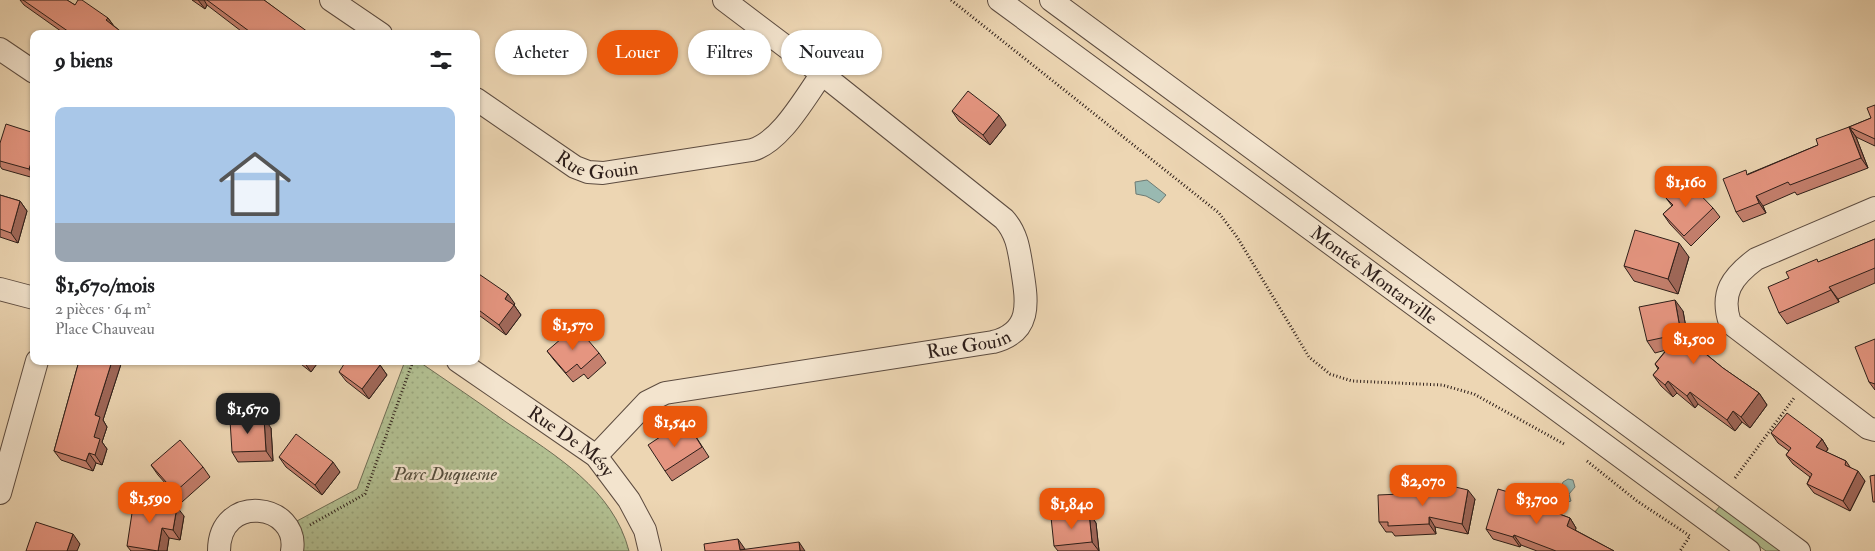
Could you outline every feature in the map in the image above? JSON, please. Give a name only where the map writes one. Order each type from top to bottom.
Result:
[{"type":"street","points":[[331,0],[375,30]]},
{"type":"street","name":"Rue Gouin","points":[[724,0],[781,43]]},
{"type":"street","name":"Montée Montarville","points":[[999,0],[1749,551]]},
{"type":"street","name":"Montée Montarville","points":[[1051,0],[1799,551]]},
{"type":"street","points":[[0,49],[30,69]]},
{"type":"street","name":"Rue Gouin","points":[[480,102],[575,167],[588,172],[603,173],[752,150],[764,146],[778,134],[821,75]]},
{"type":"street","name":"Rue Gouin","points":[[596,456],[647,402],[665,393],[993,342],[1011,335],[1020,325],[1025,314],[1025,292],[1017,242],[1008,224],[823,75]]},
{"type":"street","points":[[1875,208],[1756,259],[1742,270],[1729,289],[1724,306],[1730,323],[1868,428],[1875,430]]},
{"type":"street","points":[[0,290],[30,297]]},
{"type":"street","points":[[0,493],[36,365]]},
{"type":"street","name":"Rue De Mésy","points":[[464,365],[596,456],[629,500],[645,530],[650,551]]},
{"type":"street","points":[[219,551],[219,540],[231,518],[248,511],[267,511],[278,517],[286,526],[291,544]]},
{"type":"path","points":[[951,0],[1219,213],[1237,237],[1309,357],[1330,374],[1352,381],[1442,385],[1474,394],[1570,448]]},
{"type":"path","points":[[291,544],[365,494],[412,365]]},
{"type":"path","points":[[1723,495],[1806,382]]},
{"type":"path","points":[[1582,456],[1637,501],[1690,536],[1680,551]]},
{"type":"green space","name":"Parc Duquesne","points":[[404,365],[424,365],[544,447],[580,476],[610,509],[621,529],[629,551],[302,551],[295,522],[357,489]]},
{"type":"green space","points":[[1720,506],[1782,551],[1766,551],[1714,513]]},
{"type":"water","points":[[1147,180],[1166,195],[1159,203],[1146,196],[1136,194],[1135,182]]},
{"type":"water","points":[[1568,479],[1573,480],[1575,487],[1569,494],[1571,501],[1562,504],[1558,497],[1563,482]]},
{"type":"building","points":[[23,0],[67,0],[75,5],[78,0],[82,0],[108,18],[106,20],[119,30],[66,30]]},
{"type":"building","points":[[207,0],[264,0],[305,30],[248,30]]},
{"type":"building","points":[[968,91],[999,115],[983,135],[952,111]]},
{"type":"building","points":[[1875,105],[1875,139],[1849,127],[1871,118],[1867,108]]},
{"type":"building","points":[[6,124],[30,132],[29,169],[0,161],[0,143]]},
{"type":"building","points":[[1849,127],[1861,158],[1790,185],[1788,182],[1756,196],[1759,203],[1736,212],[1723,179],[1746,170],[1747,175],[1818,145],[1816,139]]},
{"type":"building","points":[[1685,179],[1713,208],[1684,236],[1663,214],[1673,205],[1666,198]]},
{"type":"building","points":[[0,195],[20,201],[11,233],[0,229]]},
{"type":"building","points":[[1635,230],[1679,243],[1668,279],[1624,266]]},
{"type":"building","points":[[1875,239],[1875,268],[1829,287],[1831,290],[1779,313],[1768,287],[1789,278],[1786,272],[1817,259],[1818,262]]},
{"type":"building","points":[[480,275],[508,294],[505,299],[514,305],[499,325],[480,311]]},
{"type":"building","points":[[1675,300],[1681,334],[1723,368],[1759,393],[1741,417],[1733,411],[1727,420],[1690,392],[1687,396],[1668,381],[1665,385],[1653,375],[1659,368],[1655,364],[1680,334],[1647,341],[1639,307]]},
{"type":"building","points":[[576,326],[599,353],[581,369],[577,364],[566,373],[547,351]]},
{"type":"building","points":[[1875,339],[1875,384],[1869,382],[1855,347]]},
{"type":"building","points":[[78,365],[111,365],[95,415],[100,417],[94,437],[100,439],[95,455],[89,453],[86,461],[54,451]]},
{"type":"building","points":[[343,365],[380,365],[362,389],[339,372]]},
{"type":"building","points":[[1787,413],[1822,439],[1816,447],[1846,461],[1845,465],[1858,471],[1843,501],[1807,484],[1812,474],[1786,455],[1791,448],[1771,433]]},
{"type":"building","points":[[264,418],[266,451],[232,452],[230,420]]},
{"type":"building","points":[[689,426],[702,447],[665,471],[648,445],[666,433],[669,438]]},
{"type":"building","points":[[296,434],[333,462],[315,485],[279,457]]},
{"type":"building","points":[[180,440],[203,467],[175,492],[151,465]]},
{"type":"building","points":[[1875,475],[1875,502],[1873,502],[1870,476]]},
{"type":"building","points":[[1447,485],[1468,490],[1462,524],[1429,517],[1429,524],[1388,526],[1388,522],[1379,522],[1378,495],[1446,492]]},
{"type":"building","points":[[1498,489],[1525,497],[1524,501],[1570,518],[1567,526],[1614,551],[1556,551],[1514,535],[1513,537],[1486,529]]},
{"type":"building","points":[[134,500],[177,507],[173,530],[162,528],[158,551],[127,546]]},
{"type":"building","points":[[1089,513],[1092,542],[1054,546],[1051,517]]},
{"type":"building","points":[[36,522],[73,534],[67,551],[26,551]]},
{"type":"building","points":[[738,539],[740,550],[799,542],[800,551],[705,551],[704,544]]}]
